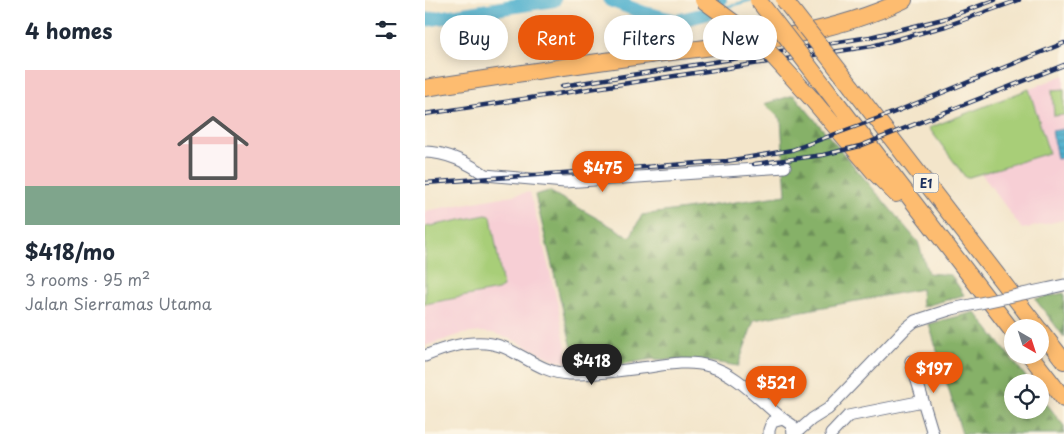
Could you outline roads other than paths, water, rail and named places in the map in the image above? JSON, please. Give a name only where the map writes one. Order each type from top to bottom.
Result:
[{"type":"highway","points":[[703,0],[748,33],[770,53],[874,172],[898,195],[919,209]]},
{"type":"highway","name":"E1","points":[[758,0],[1004,320]]},
{"type":"highway","name":"E1","points":[[784,0],[1031,319]]},
{"type":"highway","points":[[425,77],[570,55],[700,39],[827,19],[880,0]]},
{"type":"highway","points":[[425,88],[571,65],[767,39],[830,28],[904,0]]},
{"type":"highway","name":"E1","points":[[1049,342],[1064,361]]},
{"type":"highway","points":[[1037,364],[1064,399]]},
{"type":"street","points":[[425,152],[438,152],[476,168],[485,175],[565,182],[785,166]]},
{"type":"street","points":[[794,434],[828,409],[915,321],[951,309],[1064,285]]},
{"type":"street","points":[[425,356],[440,349],[463,344],[490,343],[503,347],[553,372],[569,374],[609,372],[691,363],[708,365],[740,381],[760,400],[786,420],[793,428],[794,434]]},
{"type":"street","points":[[911,361],[933,434]]},
{"type":"street","points":[[760,400],[770,430]]},
{"type":"street","points":[[831,434],[848,416],[923,401]]},
{"type":"street","points":[[770,430],[775,420],[812,419]]},
{"type":"water","points":[[1064,129],[1064,158],[1057,159],[1052,131]]},
{"type":"waterway","points":[[425,20],[554,0]]},
{"type":"waterway","points":[[610,0],[644,13],[677,21],[705,14],[720,0]]},
{"type":"waterway","points":[[723,8],[751,0]]},
{"type":"railway","points":[[562,86],[870,37],[943,19],[995,0]]},
{"type":"railway","points":[[425,114],[872,46],[946,26],[1019,0]]},
{"type":"railway","points":[[425,183],[727,161],[792,150],[895,112],[1064,43]]},
{"type":"railway","points":[[754,164],[823,155],[860,146],[1064,65]]}]
